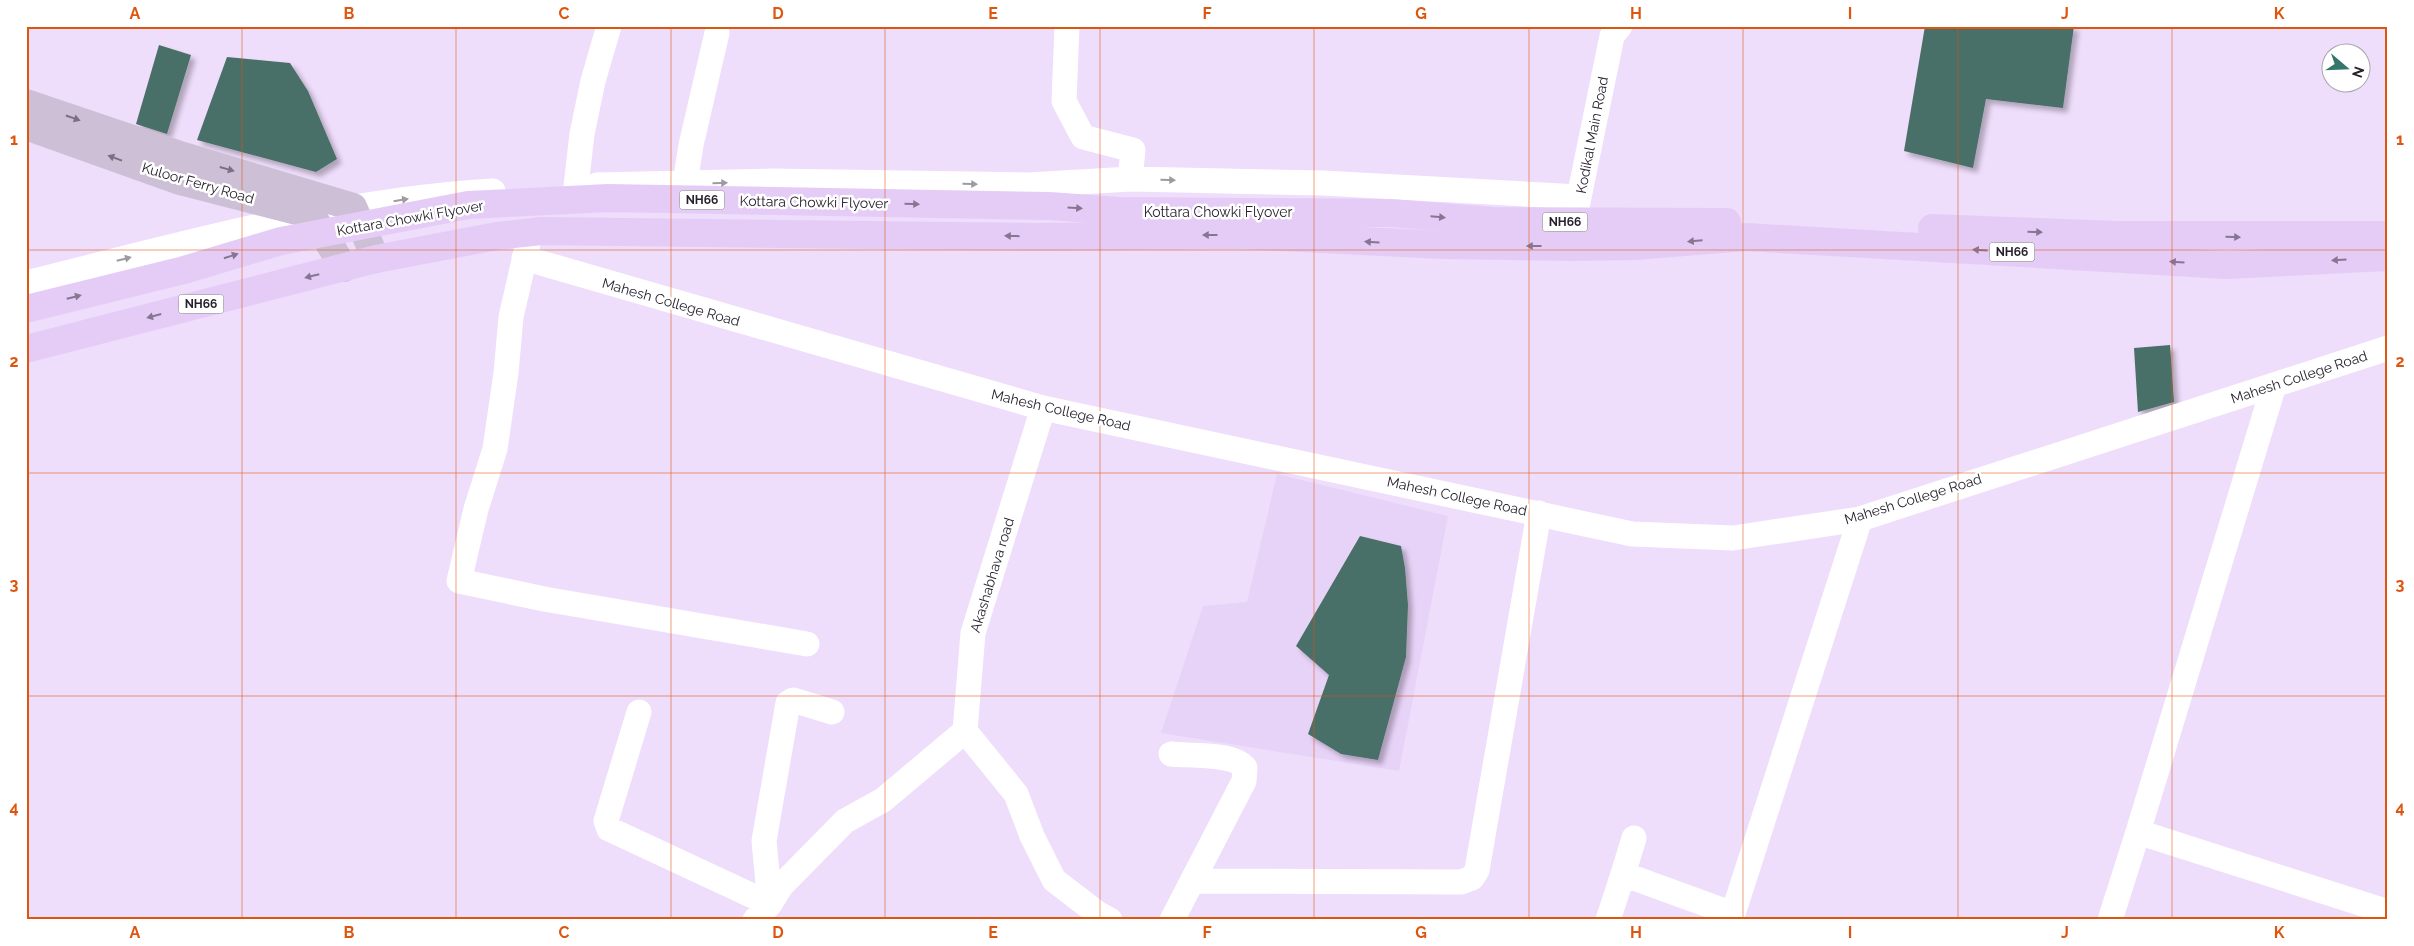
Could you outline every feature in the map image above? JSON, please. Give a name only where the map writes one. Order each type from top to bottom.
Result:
[{"type":"highway","name":"Kottara Chowki Flyover","points":[[26,309],[184,270],[281,241],[468,205],[608,198],[1039,206],[1120,211],[1390,213],[1493,221],[1577,222]]},
{"type":"highway","name":"NH66","points":[[1577,222],[1636,246],[1746,237],[2226,265],[2388,258]]},
{"type":"highway","name":"NH66","points":[[26,349],[376,259],[497,236],[527,245],[749,232],[1039,237],[1238,235],[1444,245],[1577,222],[1764,222],[2115,235],[2388,235]]},
{"type":"main road","name":"Kuloor Ferry Road","points":[[26,103],[182,156],[353,207]]},
{"type":"main road","name":"Kuloor Ferry Road","points":[[26,126],[180,181],[312,215]]},
{"type":"main road","points":[[353,207],[376,259]]},
{"type":"main road","points":[[312,215],[344,268]]},
{"type":"street","points":[[576,186],[582,134],[609,26]]},
{"type":"street","points":[[1067,26],[1064,101],[1083,137],[1134,150],[1130,179]]},
{"type":"street","name":"Kodikal Main Road","points":[[1577,222],[1612,36],[1620,26]]},
{"type":"street","points":[[685,184],[691,145],[717,33]]},
{"type":"street","points":[[26,283],[234,231],[353,207],[439,194],[576,186],[774,181],[1029,185],[1130,179],[1323,183],[1577,222]]},
{"type":"street","points":[[527,245],[511,317],[506,373],[495,449],[476,509],[459,582],[544,599],[807,644]]},
{"type":"street","name":"Mahesh College Road","points":[[527,245],[1043,408],[1632,534],[1733,538],[1860,519],[2388,348]]},
{"type":"street","points":[[2110,920],[2274,385]]},
{"type":"street","name":"Akashabhava road","points":[[965,732],[973,633],[1043,408]]},
{"type":"street","points":[[1192,881],[1461,882],[1472,878],[1477,870],[1539,513]]},
{"type":"street","points":[[1623,874],[1732,917],[1860,519]]},
{"type":"street","points":[[762,912],[764,841],[788,703],[793,700],[832,712]]},
{"type":"street","points":[[639,712],[606,820],[609,829],[762,912]]},
{"type":"street","points":[[762,912],[781,886],[845,822],[883,800],[965,732],[1016,794],[1032,836],[1054,880],[1110,920]]},
{"type":"street","points":[[1171,754],[1230,759],[1241,762],[1245,768],[1244,781],[1172,920]]},
{"type":"street","points":[[2138,832],[2388,912]]},
{"type":"street","points":[[1608,920],[1634,838]]},
{"type":"shaded area","points":[[1277,474],[1448,516],[1399,771],[1161,733],[1203,606],[1247,602]]},
{"type":"building","points":[[1925,26],[2074,26],[2063,108],[1986,99],[1973,168],[1904,151]]},
{"type":"building","points":[[159,45],[191,55],[167,134],[136,124]]},
{"type":"building","points":[[227,57],[290,63],[308,91],[337,159],[316,172],[197,140]]},
{"type":"building","points":[[2170,345],[2174,402],[2138,412],[2134,348]]},
{"type":"building","points":[[1360,536],[1401,546],[1408,605],[1406,657],[1378,760],[1341,754],[1308,734],[1329,675],[1296,646]]}]
